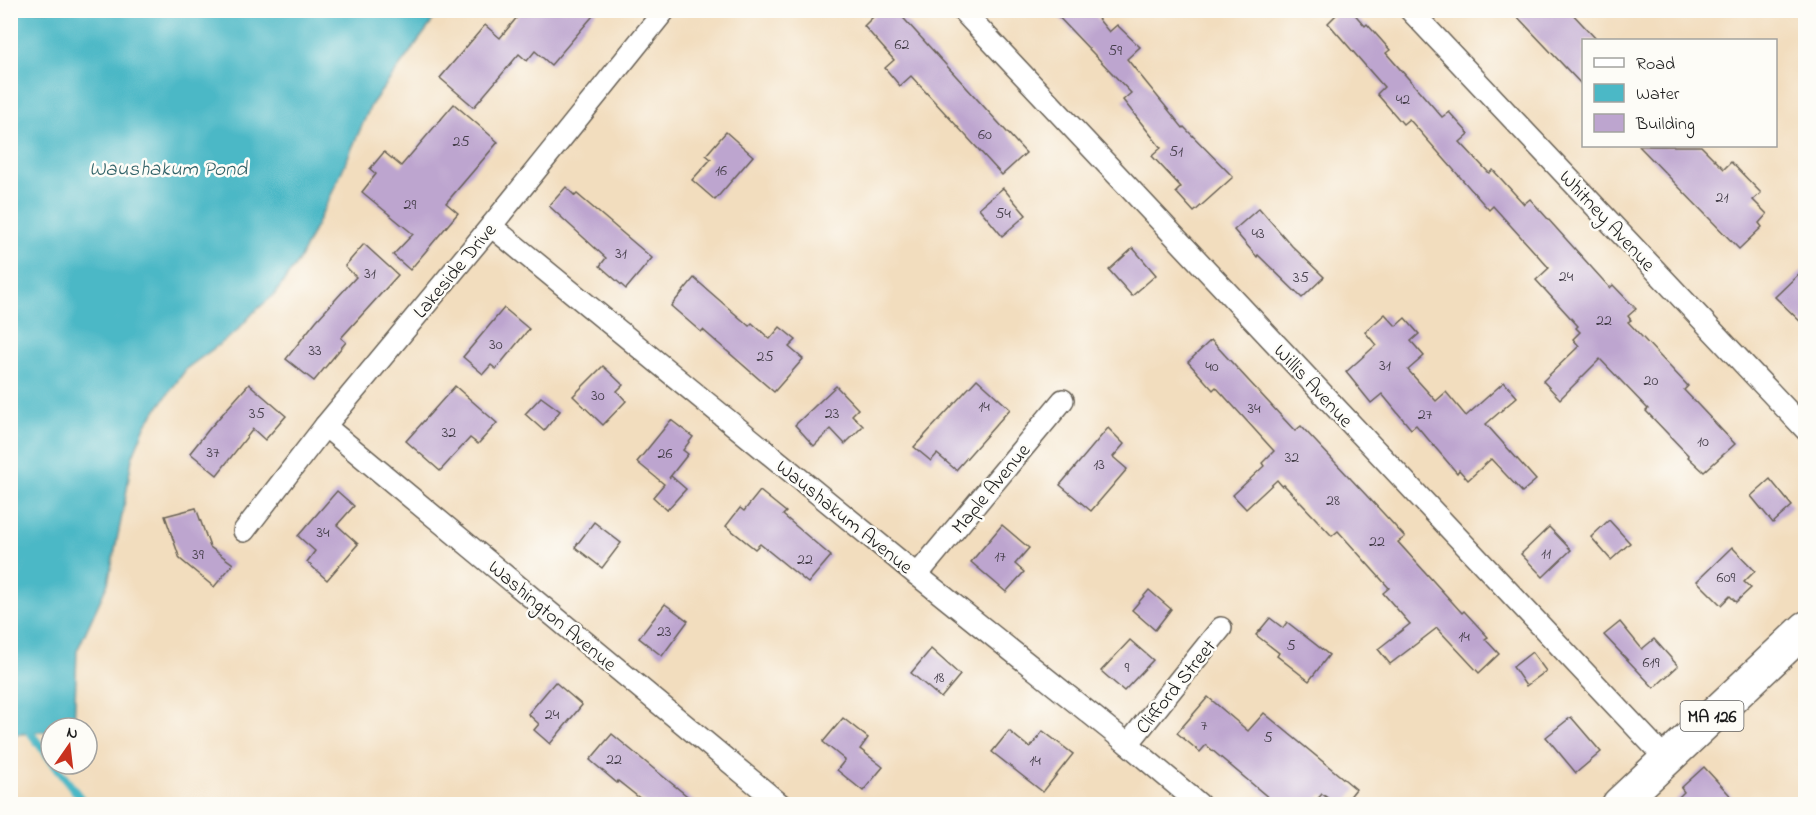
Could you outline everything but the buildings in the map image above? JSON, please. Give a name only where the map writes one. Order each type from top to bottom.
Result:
[{"type":"main road","name":"MA 126","points":[[1619,804],[1806,628]]},
{"type":"street","name":"Lakeside Drive","points":[[244,531],[325,426],[491,226],[665,10]]},
{"type":"street","name":"Willis Avenue","points":[[962,10],[1666,759]]},
{"type":"street","name":"Whitney Avenue","points":[[1410,10],[1806,430]]},
{"type":"street","name":"Waushakum Avenue","points":[[491,226],[1199,804]]},
{"type":"street","name":"Maple Avenue","points":[[917,575],[1063,400]]},
{"type":"street","name":"Washington Avenue","points":[[325,426],[780,804]]},
{"type":"street","name":"Clifford Street","points":[[1128,744],[1221,628]]},
{"type":"water","name":"Waushakum Pond","points":[[11,10],[437,11],[430,25],[371,105],[334,189],[299,260],[275,294],[235,333],[187,368],[146,424],[132,458],[108,583],[77,651],[74,716],[39,716],[39,732],[11,735]]},
{"type":"waterway","points":[[26,727],[39,744]]},
{"type":"waterway","points":[[63,776],[85,804]]}]
